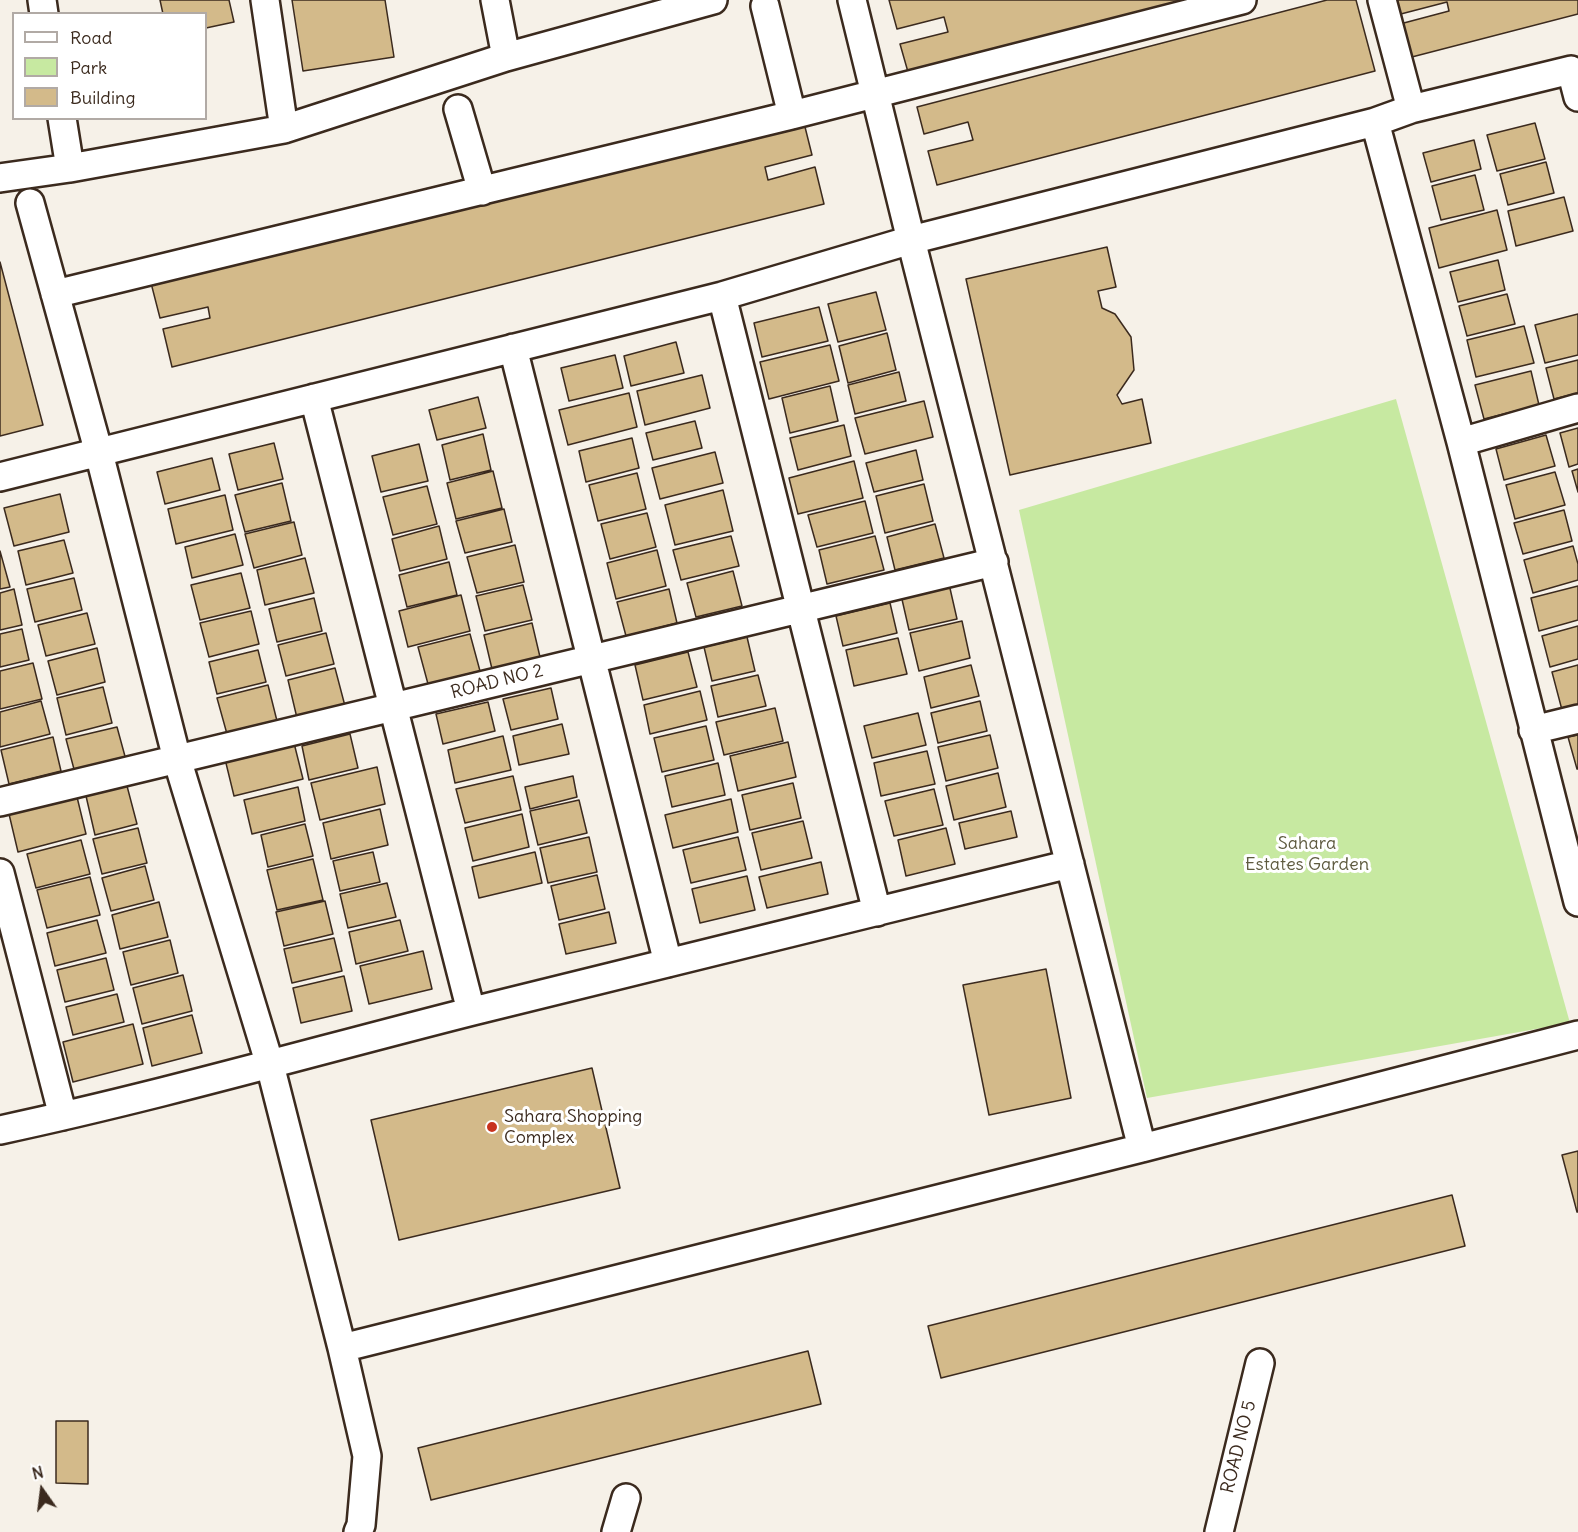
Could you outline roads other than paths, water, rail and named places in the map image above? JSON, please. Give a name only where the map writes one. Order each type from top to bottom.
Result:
[{"type":"street","points":[[265,0],[284,129]]},
{"type":"street","points":[[495,0],[506,57]]},
{"type":"street","points":[[0,178],[70,168],[284,129],[506,57],[713,0]]},
{"type":"street","points":[[852,0],[1142,1148]]},
{"type":"street","points":[[55,294],[792,115],[1242,0]]},
{"type":"street","points":[[1382,0],[1411,109]]},
{"type":"street","points":[[765,6],[792,115]]},
{"type":"street","points":[[0,477],[722,296],[911,240],[1375,122],[1411,109],[1574,69],[1578,97]]},
{"type":"street","points":[[458,109],[482,191]]},
{"type":"street","points":[[62,120],[70,168]]},
{"type":"street","points":[[1375,122],[1461,442],[1578,902]]},
{"type":"street","points":[[30,203],[99,453],[177,759],[270,1065],[342,1348],[367,1456],[361,1525],[358,1532]]},
{"type":"street","points":[[722,296],[877,912]]},
{"type":"street","points":[[513,348],[668,963]]},
{"type":"street","points":[[314,398],[471,1011]]},
{"type":"street","points":[[1461,442],[1578,408]]},
{"type":"street","name":"ROAD NO 2","points":[[0,802],[994,562]]},
{"type":"street","points":[[1533,730],[1578,718]]},
{"type":"street","points":[[0,1130],[270,1065],[471,1011],[1070,864]]},
{"type":"street","points":[[0,873],[63,1116]]},
{"type":"street","points":[[342,1348],[1142,1148],[1578,1035]]},
{"type":"street","name":"ROAD NO 5","points":[[1219,1532],[1260,1363]]},
{"type":"street","points":[[616,1532],[626,1498]]},
{"type":"place","name":"Sahara Shopping Complex","points":[[492,1127]]},
{"type":"park label","name":"Sahara Estates Garden","points":[[1307,854]]}]
